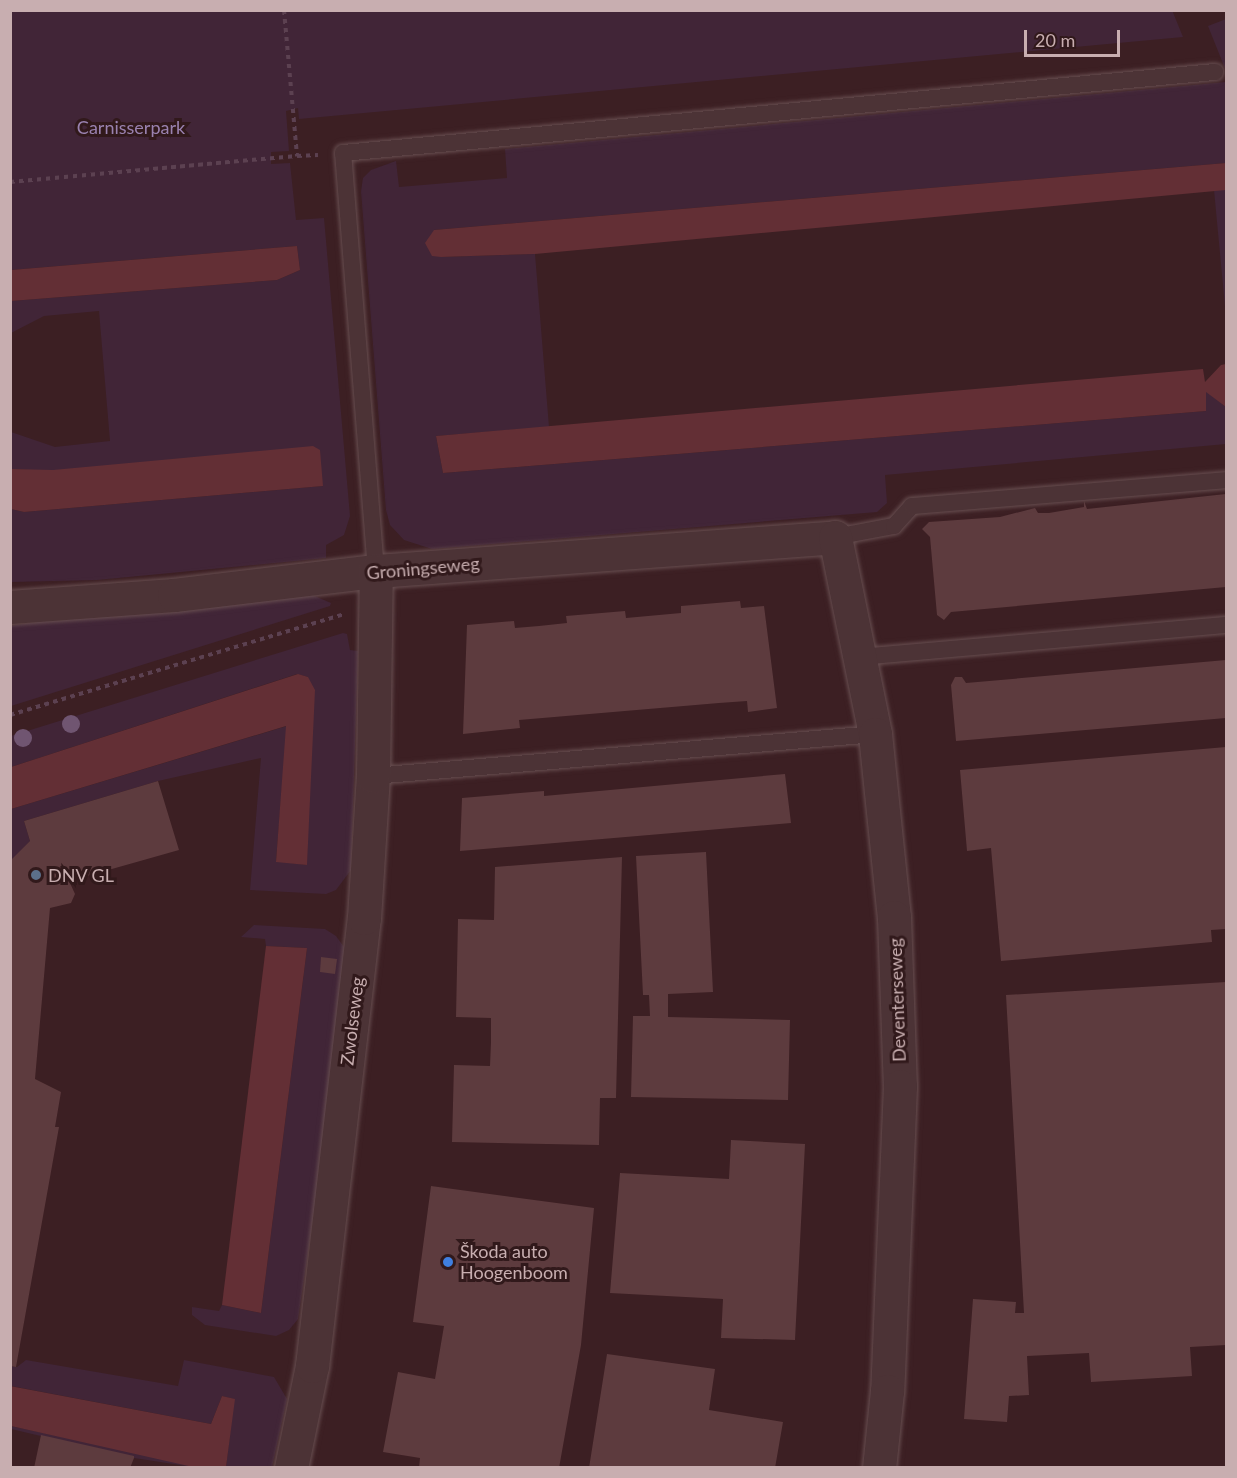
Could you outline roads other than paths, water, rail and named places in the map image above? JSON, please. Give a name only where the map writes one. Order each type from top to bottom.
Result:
[{"type":"street","name":"Groningseweg","points":[[10,607],[174,595],[376,572],[835,537]]},
{"type":"street","name":"Deventerseweg","points":[[835,537],[875,734],[894,917],[900,1086],[887,1391],[879,1467]]},
{"type":"street","name":"Zwolseweg","points":[[291,1467],[315,1342],[364,918],[373,776],[376,572]]},
{"type":"lane","points":[[376,572],[343,153],[1215,72]]},
{"type":"lane","points":[[835,537],[894,526],[912,506],[1227,480]]},
{"type":"lane","points":[[860,657],[1227,626]]},
{"type":"lane","points":[[373,776],[875,734]]},
{"type":"place","name":"DNV GL","points":[[36,875]]},
{"type":"place","name":"Škoda auto Hoogenboom","points":[[448,1262]]},
{"type":"park label","name":"Carnisserpark","points":[[131,127]]}]
